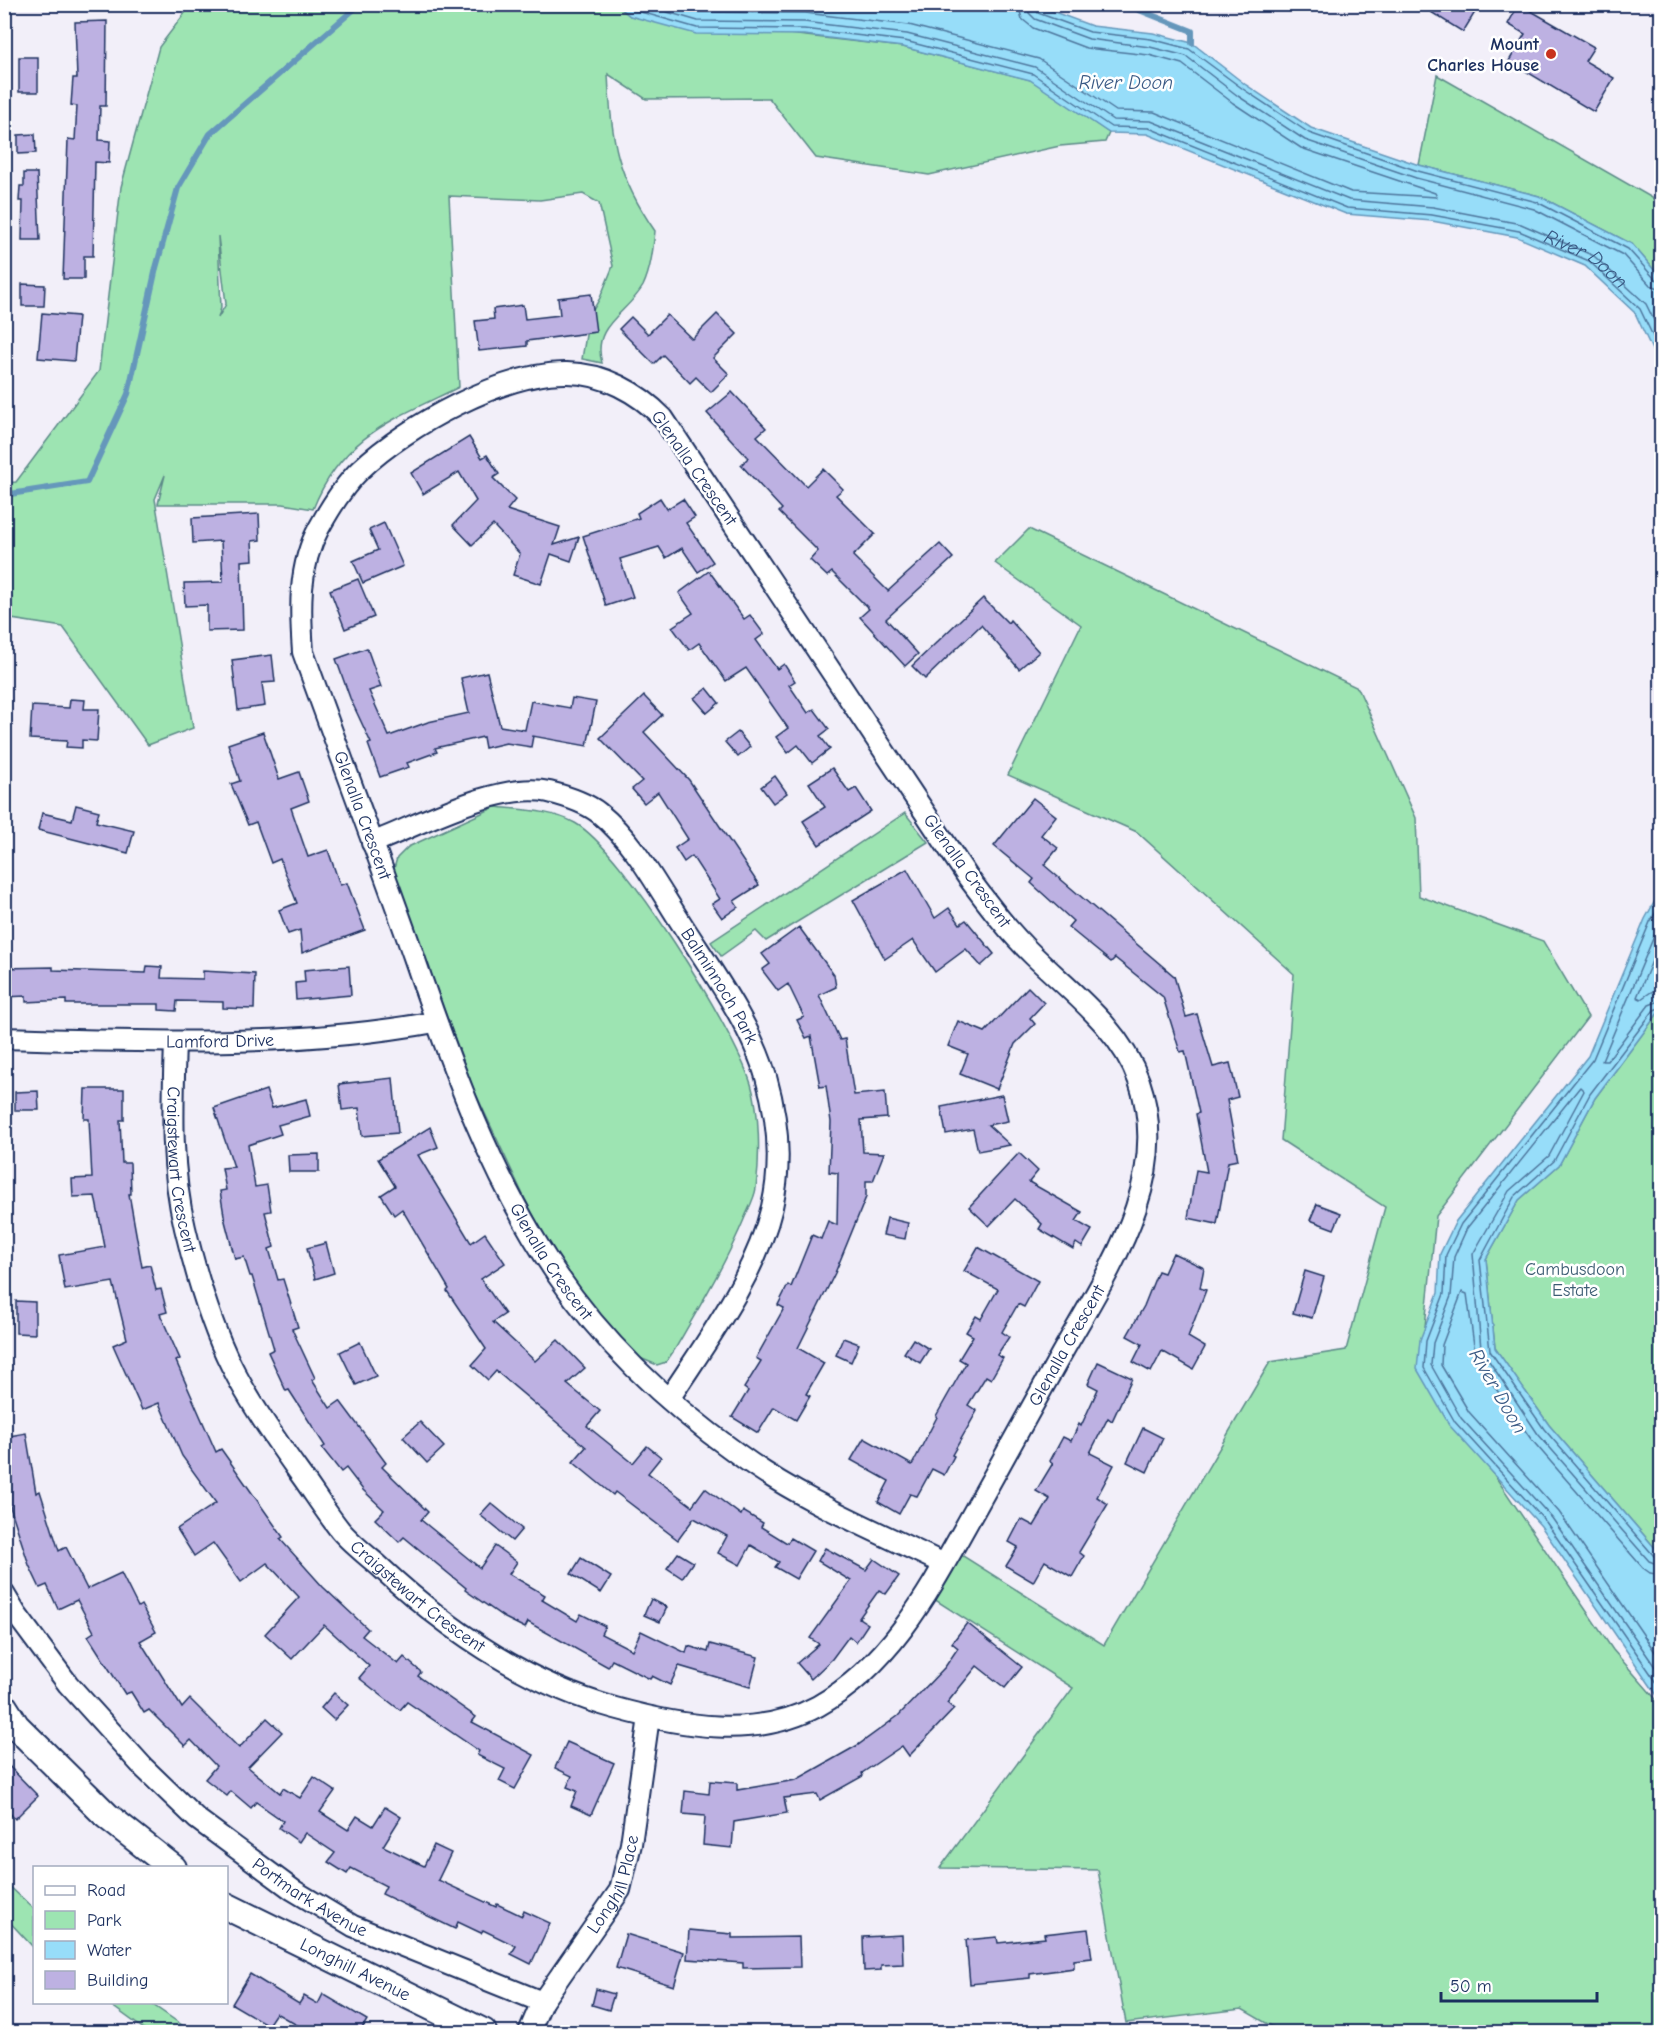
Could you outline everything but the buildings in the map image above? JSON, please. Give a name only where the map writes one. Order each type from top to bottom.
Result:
[{"type":"street","name":"Glenalla Crescent","points":[[570,372],[598,378],[625,389],[647,402],[663,418],[967,876],[999,918],[1109,1030],[1130,1059],[1141,1085],[1146,1106],[1147,1151],[1133,1221],[944,1564],[785,1485],[739,1456],[669,1399],[599,1328],[557,1274],[500,1176],[435,1022],[372,843],[303,652],[299,608],[307,562],[318,530],[353,479],[382,451],[414,429],[487,392],[527,377],[570,372]]},
{"type":"street","name":"Balminnoch Park","points":[[372,843],[482,799],[512,791],[546,792],[574,800],[597,811],[615,828],[648,871],[754,1044],[776,1117],[778,1160],[772,1207],[758,1250],[736,1291],[669,1399]]},
{"type":"street","name":"Lamford Drive","points":[[4,1038],[175,1042],[319,1038],[381,1032],[435,1022]]},
{"type":"street","name":"Craigstewart Crescent","points":[[175,1042],[172,1137],[183,1222],[200,1285],[230,1364],[264,1422],[342,1532],[407,1593],[452,1628],[517,1669],[573,1697],[649,1717],[723,1727],[766,1725],[815,1707],[853,1682],[885,1652],[907,1624],[944,1564]]},
{"type":"street","name":"Portmark Avenue","points":[[4,1593],[16,1614],[68,1684],[144,1768],[197,1819],[293,1890],[353,1926],[542,2002]]},
{"type":"street","points":[[4,1707],[16,1726],[107,1816],[170,1866]]},
{"type":"street","name":"Longhill Place","points":[[529,2032],[542,2002],[620,1890],[631,1844],[649,1717]]},
{"type":"street","name":"Longhill Avenue","points":[[228,1907],[483,2032]]},
{"type":"green space","points":[[191,5],[617,5],[630,16],[903,47],[1031,80],[1109,133],[1105,142],[1060,146],[929,175],[816,158],[769,98],[646,99],[608,74],[611,119],[618,157],[632,193],[655,231],[646,279],[636,296],[606,329],[600,350],[602,363],[582,359],[589,317],[600,298],[613,266],[599,203],[583,194],[540,200],[449,196],[459,387],[392,420],[355,447],[325,484],[313,509],[283,504],[158,504],[165,475],[155,499],[193,728],[148,745],[63,627],[5,618],[4,483],[16,482],[99,371],[121,187],[159,47]],"holes":[[[218,236],[226,304],[218,318],[221,308]]]},
{"type":"green space","points":[[1437,75],[1661,203],[1661,278],[1632,244],[1539,196],[1419,165]]},
{"type":"green space","points":[[1029,529],[1358,688],[1416,818],[1419,896],[1543,941],[1588,1017],[1436,1216],[1421,1367],[1613,1650],[1661,1705],[1661,2032],[1282,2032],[1242,2009],[1126,2023],[1098,1870],[940,1868],[1073,1688],[926,1594],[952,1549],[1104,1645],[1270,1362],[1346,1350],[1385,1207],[1281,1140],[1294,974],[1137,832],[1008,775],[1081,625],[995,563]]},
{"type":"green space","points":[[495,807],[556,815],[575,823],[596,840],[620,867],[675,943],[723,1024],[741,1058],[751,1084],[758,1136],[758,1163],[754,1195],[730,1251],[703,1300],[666,1362],[657,1365],[640,1358],[579,1303],[525,1199],[474,1090],[393,872],[397,858],[408,847]]},
{"type":"green space","points":[[905,813],[928,842],[766,941],[756,931],[721,956],[711,942]]},
{"type":"green space","name":"Cambusdoon Estate","points":[[1661,1009],[1661,1555],[1549,1425],[1495,1348],[1486,1259],[1519,1200],[1559,1165],[1595,1098]]},
{"type":"green space","points":[[5,1882],[33,1908],[33,1947],[5,1917]]},
{"type":"green space","points":[[109,2004],[151,2004],[192,2032],[148,2032]]},
{"type":"water","name":"River Doon","points":[[617,5],[1038,6],[1092,26],[1153,33],[1192,43],[1246,85],[1311,128],[1419,165],[1539,196],[1632,244],[1661,278],[1661,369],[1635,313],[1585,266],[1517,237],[1432,221],[1346,214],[1147,134],[1109,133],[1030,80],[903,47],[804,35],[696,34],[630,16]]},
{"type":"water","name":"River Doon","points":[[1661,890],[1661,1009],[1595,1098],[1559,1165],[1519,1200],[1486,1259],[1495,1348],[1549,1425],[1661,1555],[1661,1701],[1541,1526],[1450,1426],[1417,1369],[1420,1340],[1438,1293],[1440,1254],[1456,1221],[1588,1056],[1645,919]]},
{"type":"waterway","points":[[4,495],[87,482],[128,394],[156,268],[178,188],[210,134],[360,4]]},
{"type":"waterway","points":[[1124,4],[1192,31],[1192,43]]},
{"type":"place","name":"Mount Charles House","points":[[1551,54]]}]
